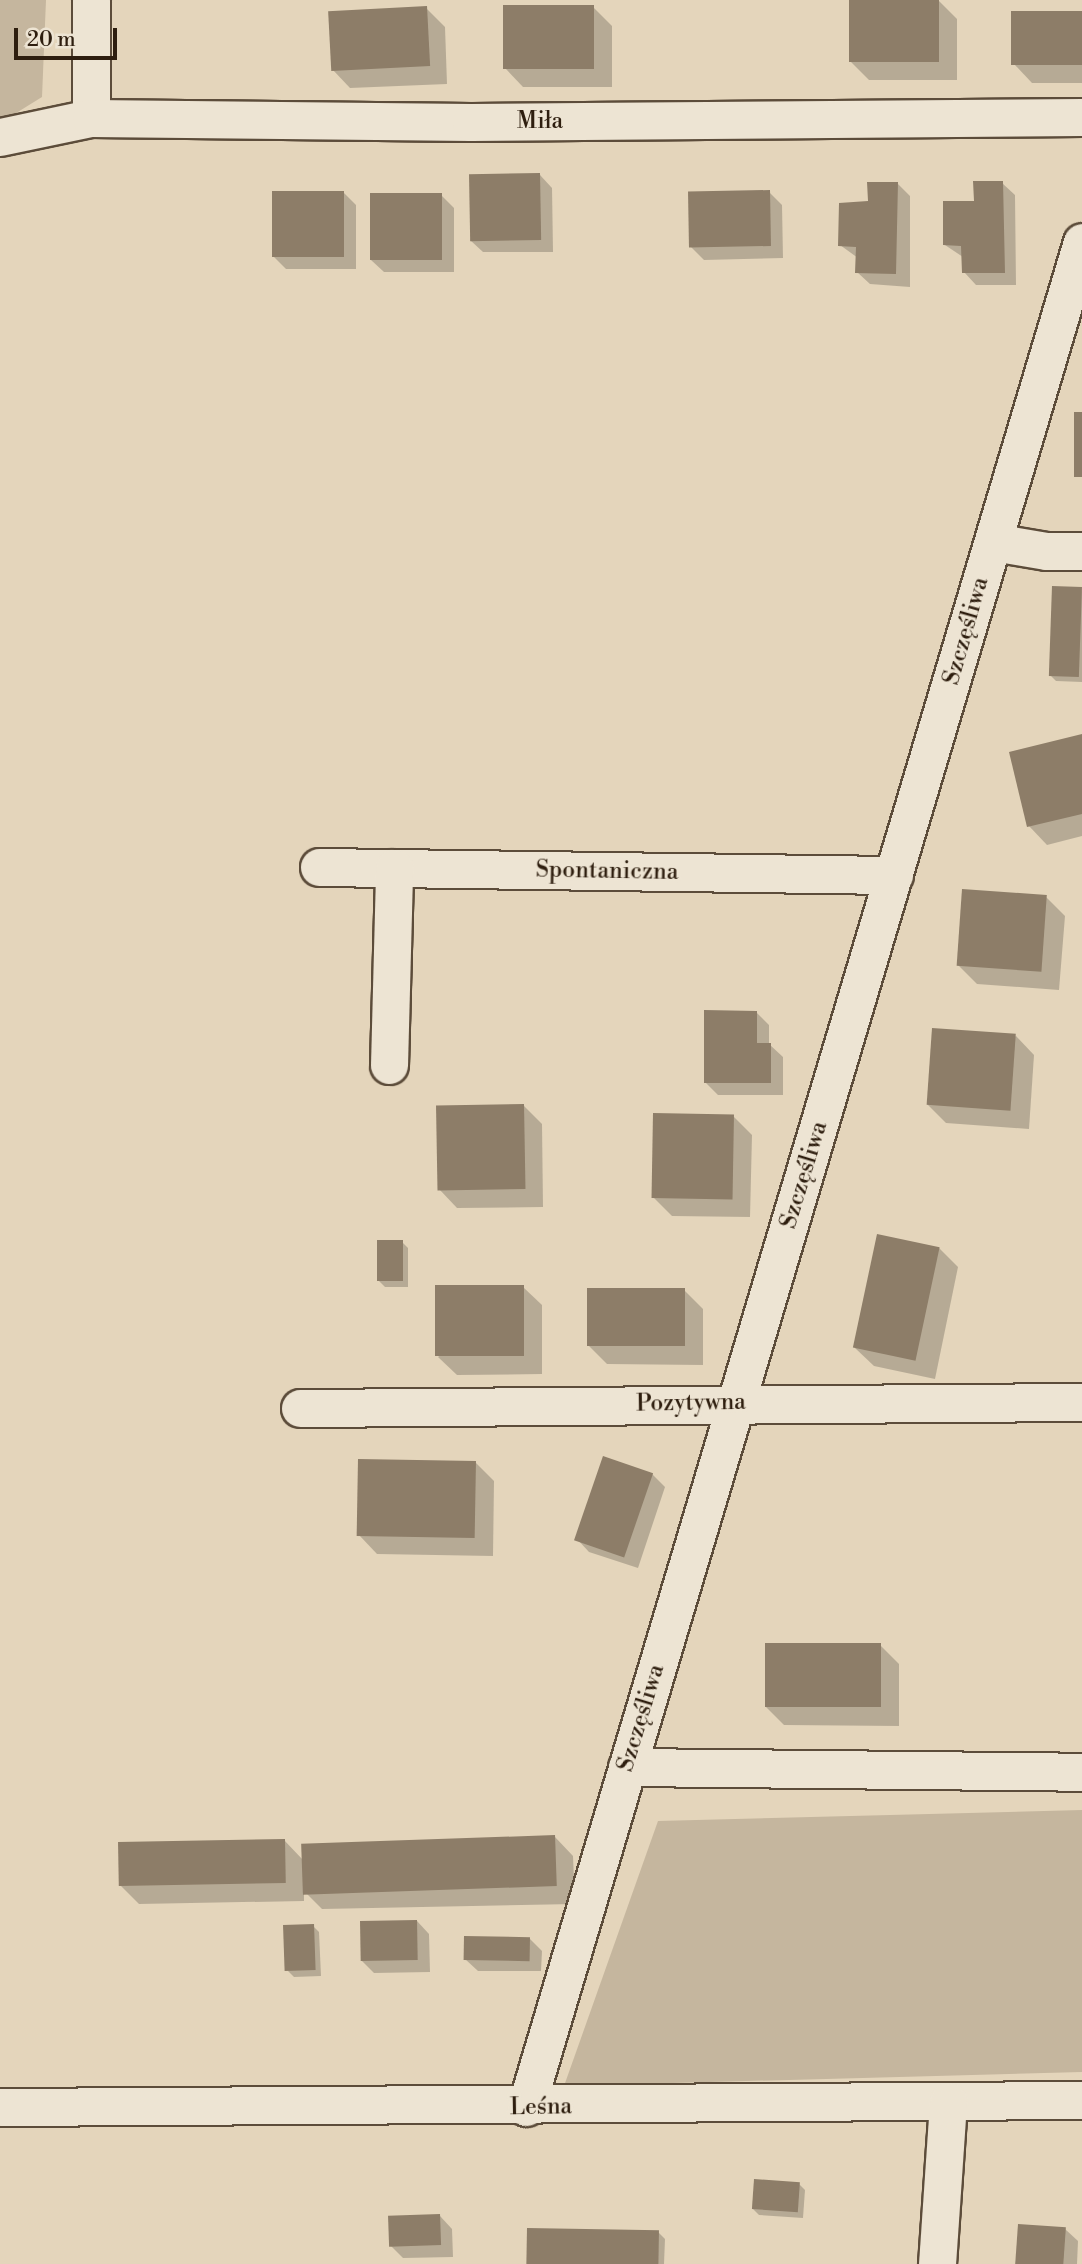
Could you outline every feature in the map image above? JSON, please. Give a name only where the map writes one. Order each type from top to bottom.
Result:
[{"type":"street","points":[[91,0],[91,118]]},
{"type":"street","name":"Miła","points":[[0,136],[91,118],[471,122],[1082,117]]},
{"type":"street","name":"Szczęśliwa","points":[[526,2107],[1082,242]]},
{"type":"street","points":[[993,542],[1046,551],[1082,551]]},
{"type":"street","name":"Spontaniczna","points":[[319,867],[894,875]]},
{"type":"street","points":[[388,1065],[394,868]]},
{"type":"street","name":"Pozytywna","points":[[300,1408],[1082,1402]]},
{"type":"street","points":[[626,1767],[1082,1772]]},
{"type":"street","name":"Leśna","points":[[0,2107],[526,2107],[1082,2100]]},
{"type":"street","points":[[937,2264],[948,2101]]},
{"type":"shaded area","points":[[0,0],[46,0],[42,97],[0,123]]},
{"type":"shaded area","points":[[1082,1810],[1082,2072],[564,2086],[658,1821]]},
{"type":"building","points":[[849,0],[939,0],[939,62],[849,62]]},
{"type":"building","points":[[503,5],[594,5],[594,69],[503,69]]},
{"type":"building","points":[[427,6],[430,66],[331,71],[328,11]]},
{"type":"building","points":[[1011,11],[1082,11],[1082,65],[1011,65]]},
{"type":"building","points":[[540,173],[541,240],[470,241],[469,174]]},
{"type":"building","points":[[973,181],[1003,181],[1005,273],[962,273],[961,246],[943,245],[943,201],[974,201]]},
{"type":"building","points":[[867,182],[898,182],[896,274],[855,273],[856,247],[838,246],[839,203],[868,201]]},
{"type":"building","points":[[770,190],[771,246],[689,247],[688,191]]},
{"type":"building","points":[[272,191],[344,191],[344,257],[272,257]]},
{"type":"building","points":[[370,193],[442,193],[442,260],[370,260]]},
{"type":"building","points":[[1074,412],[1082,412],[1082,477],[1074,477]]},
{"type":"building","points":[[1052,586],[1082,587],[1079,677],[1049,676]]},
{"type":"building","points":[[1082,734],[1082,814],[1027,827],[1009,752]]},
{"type":"building","points":[[962,889],[1047,895],[1041,972],[957,966]]},
{"type":"building","points":[[704,1010],[757,1011],[757,1043],[771,1043],[771,1083],[704,1083]]},
{"type":"building","points":[[932,1028],[1016,1034],[1010,1111],[927,1105]]},
{"type":"building","points":[[524,1104],[525,1189],[437,1191],[436,1106]]},
{"type":"building","points":[[653,1113],[734,1114],[733,1199],[652,1198]]},
{"type":"building","points":[[877,1234],[940,1247],[915,1361],[853,1347]]},
{"type":"building","points":[[377,1240],[403,1240],[403,1281],[377,1281]]},
{"type":"building","points":[[435,1285],[524,1285],[524,1356],[435,1356]]},
{"type":"building","points":[[587,1288],[685,1288],[685,1346],[587,1346]]},
{"type":"building","points":[[603,1456],[653,1473],[624,1557],[574,1540]]},
{"type":"building","points":[[358,1459],[476,1461],[475,1538],[357,1536]]},
{"type":"building","points":[[765,1643],[881,1643],[881,1707],[765,1707]]},
{"type":"building","points":[[555,1835],[557,1886],[303,1895],[301,1844]]},
{"type":"building","points":[[285,1839],[286,1883],[119,1886],[118,1842]]},
{"type":"building","points":[[417,1920],[418,1960],[361,1961],[360,1921]]},
{"type":"building","points":[[314,1924],[316,1970],[285,1971],[283,1925]]},
{"type":"building","points":[[464,1936],[530,1937],[530,1961],[464,1960]]},
{"type":"building","points":[[754,2179],[800,2182],[798,2212],[752,2209]]},
{"type":"building","points":[[440,2214],[441,2245],[389,2247],[388,2216]]},
{"type":"building","points":[[1018,2224],[1066,2227],[1063,2264],[1015,2264]]},
{"type":"building","points":[[527,2228],[659,2230],[658,2264],[526,2264]]}]
